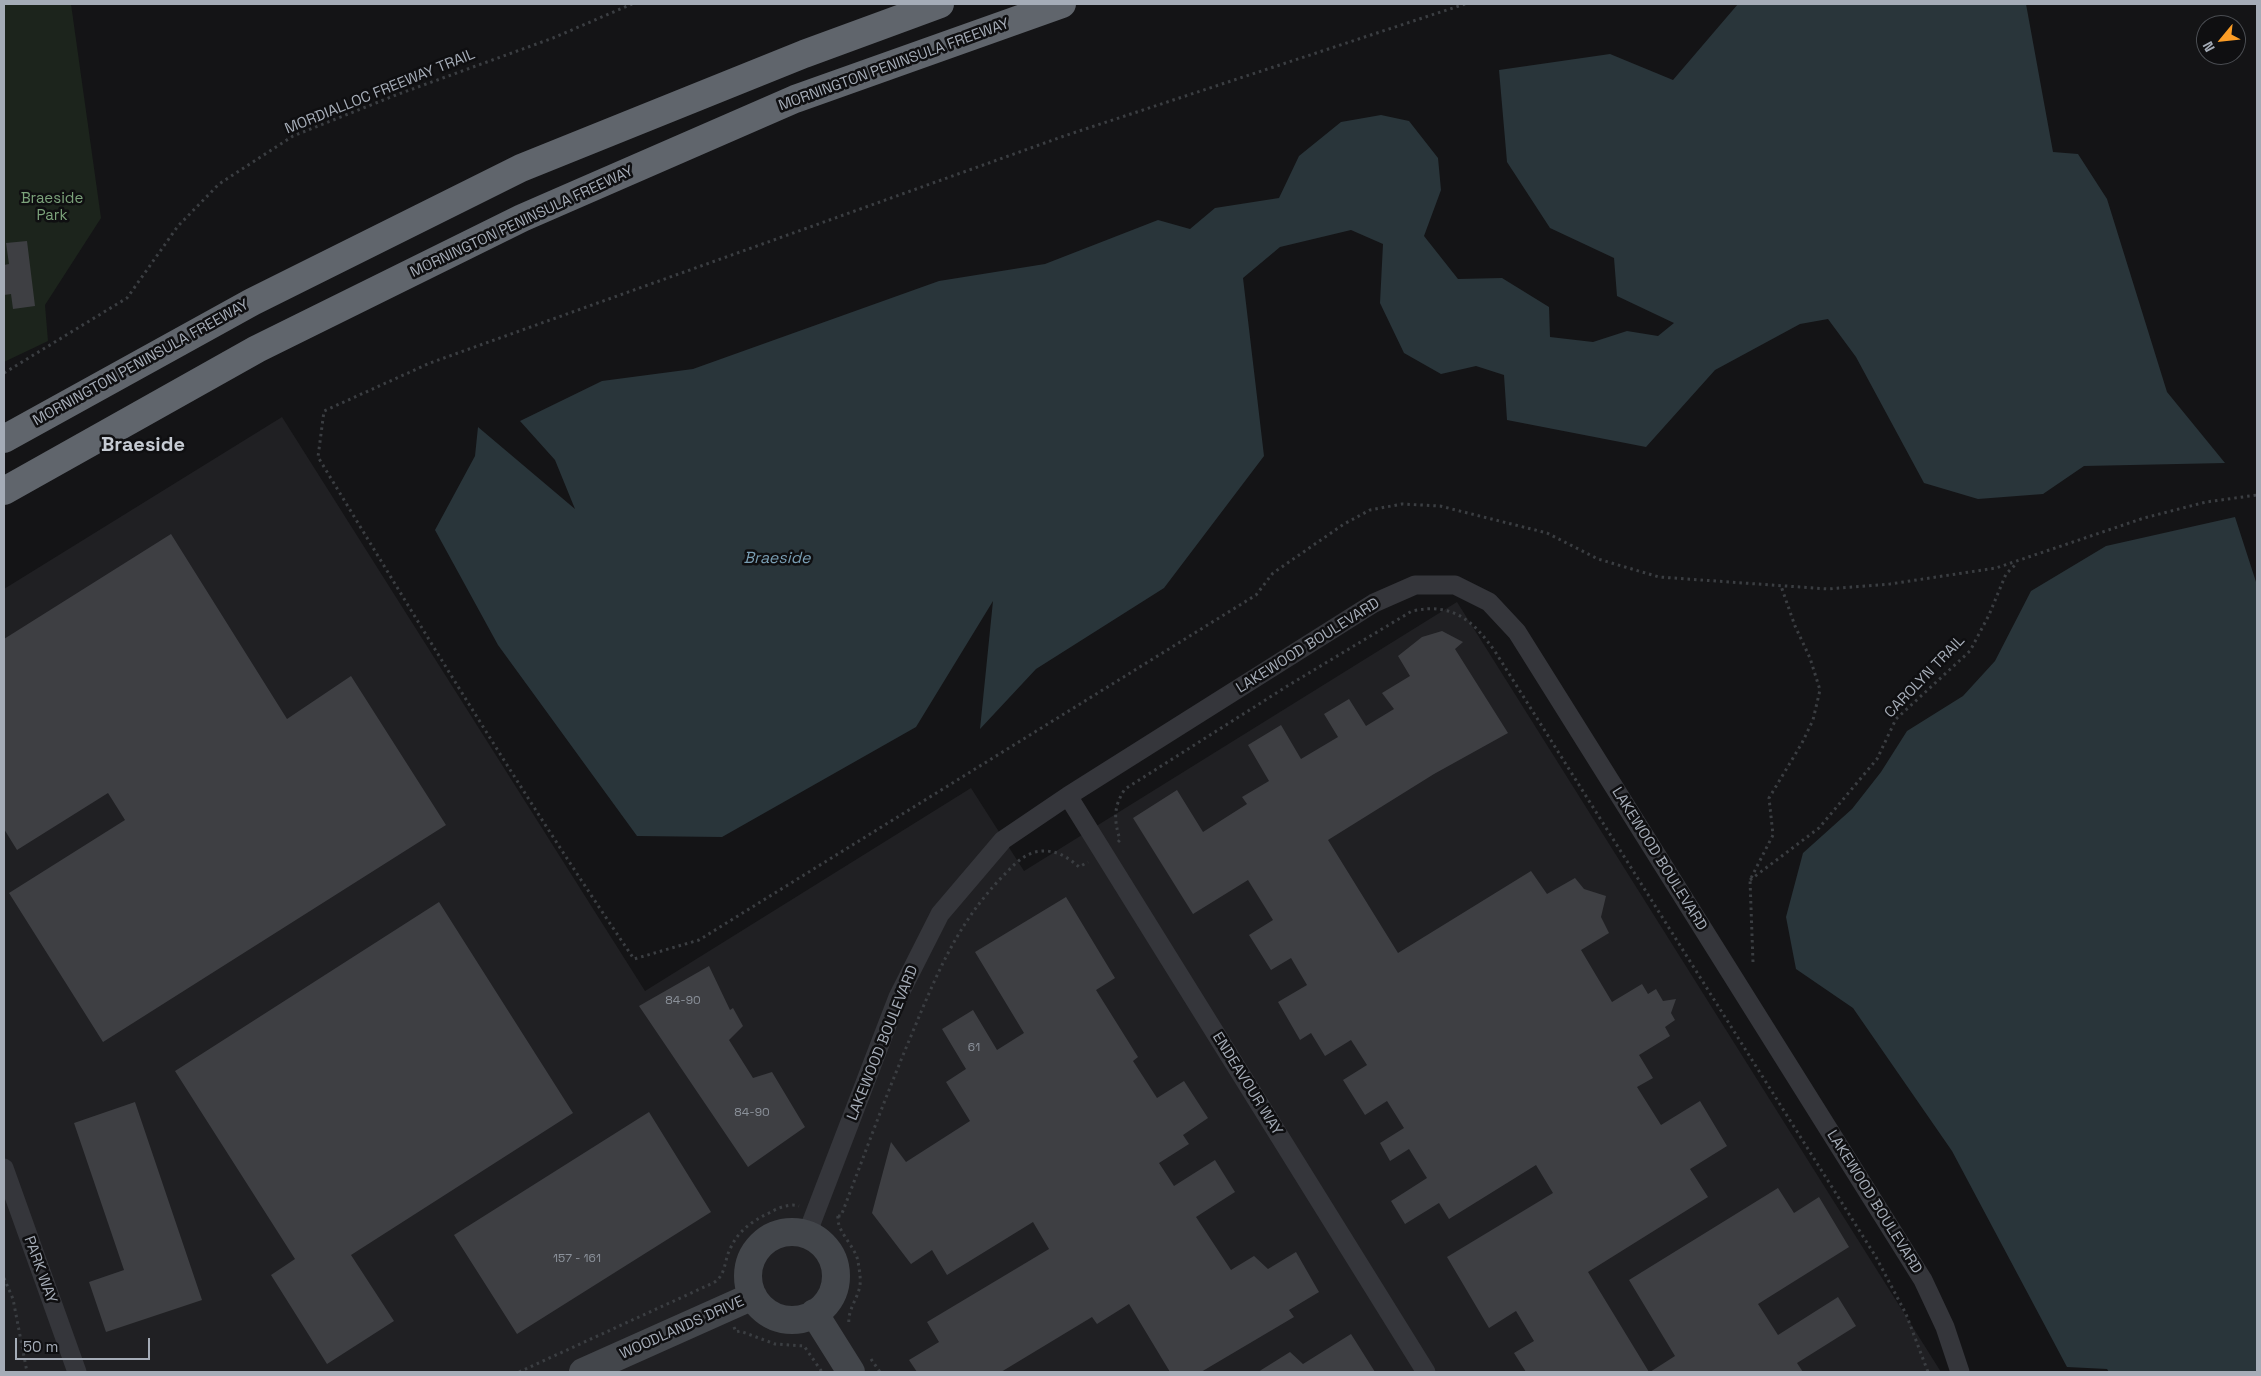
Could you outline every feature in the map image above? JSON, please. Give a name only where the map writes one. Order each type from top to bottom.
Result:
[{"type":"highway","name":"MORNINGTON PENINSULA FREEWAY","points":[[4,439],[252,302],[521,168],[804,54],[940,4]]},
{"type":"highway","name":"MORNINGTON PENINSULA FREEWAY","points":[[4,491],[257,349],[522,218],[795,99],[1062,4]]},
{"type":"street","name":"LAKEWOOD BOULEVARD","points":[[811,1223],[898,997],[940,914],[1004,840],[1068,796],[1374,603],[1415,585],[1455,585],[1489,602],[1517,632],[1923,1280],[1945,1327],[1960,1372]]},
{"type":"street","name":"ENDEAVOUR WAY","points":[[1068,796],[1426,1372]]},
{"type":"street","name":"PARK WAY","points":[[4,1168],[77,1372]]},
{"type":"street","points":[[811,1223],[818,1241],[827,1250],[834,1262],[836,1276],[829,1300],[814,1313],[795,1320],[782,1319],[770,1314],[759,1305],[753,1296],[748,1276],[750,1261],[757,1249],[767,1240],[778,1234],[793,1232],[811,1223]]},
{"type":"street","name":"WOODLANDS DRIVE","points":[[582,1372],[753,1296]]},
{"type":"street","points":[[814,1313],[860,1364]]},
{"type":"path","name":"MORDIALLOC FREEWAY TRAIL","points":[[4,373],[127,298],[178,226],[219,184],[293,136],[396,95],[553,38],[632,4]]},
{"type":"path","points":[[1465,4],[1067,135],[430,363],[324,411],[318,457],[473,712],[582,883],[634,960],[698,940],[1256,594],[1273,573],[1336,529],[1370,510],[1402,504],[1440,506],[1547,533],[1598,559],[1659,577],[1828,589],[1890,584],[1996,568],[2144,518],[2206,502],[2257,495]]},
{"type":"path","name":"CAROLYN TRAIL","points":[[1750,880],[1819,828],[1877,759],[1896,719],[1970,651],[1989,614],[2006,574],[2017,562]]},
{"type":"path","points":[[1753,962],[1750,880],[1773,835],[1769,798],[1802,743],[1813,720],[1820,690],[1810,658],[1794,626],[1781,586]]},
{"type":"path","points":[[519,1372],[713,1283],[722,1274],[729,1250],[736,1238],[755,1220],[792,1204],[811,1223],[841,1216],[920,1014],[954,940],[965,921],[992,888],[1021,859],[1035,852],[1048,851],[1069,858],[1079,868],[1120,840],[1115,825],[1114,812],[1118,799],[1125,789],[1289,685],[1412,611],[1426,608],[1441,609],[1454,613],[1472,623],[1496,653],[1876,1257],[1906,1314],[1928,1372]]},
{"type":"path","points":[[838,1216],[840,1225],[857,1258],[859,1274],[860,1286],[848,1318],[849,1331]]},
{"type":"path","points":[[4,1278],[12,1299],[27,1372]]},
{"type":"path","points":[[713,1283],[736,1332],[740,1331],[775,1344],[804,1346],[822,1372]]},
{"type":"path","points":[[860,1364],[880,1372]]},
{"type":"shaded area","points":[[282,417],[645,991],[971,788],[1024,871],[1457,602],[1941,1372],[4,1372],[4,589]]},
{"type":"green space","name":"Braeside Park","points":[[4,4],[71,4],[101,218],[45,305],[48,341],[4,362]]},
{"type":"water","name":"Braeside","points":[[1738,4],[2026,4],[2053,152],[2078,154],[2107,199],[2167,392],[2225,463],[2084,466],[2043,494],[1978,499],[1924,483],[1856,357],[1828,319],[1800,324],[1715,370],[1646,447],[1507,420],[1504,375],[1476,366],[1441,374],[1404,353],[1380,303],[1383,244],[1351,230],[1280,247],[1243,278],[1264,456],[1164,588],[1036,669],[980,729],[993,601],[916,727],[722,837],[637,836],[498,645],[435,530],[475,456],[478,427],[575,509],[555,460],[520,421],[602,381],[693,369],[939,281],[1045,264],[1158,220],[1190,229],[1215,208],[1279,198],[1299,156],[1341,122],[1381,115],[1409,121],[1438,158],[1441,190],[1424,236],[1458,279],[1502,278],[1549,307],[1550,337],[1593,342],[1627,331],[1658,336],[1674,323],[1617,296],[1614,258],[1550,228],[1507,162],[1499,70],[1610,54],[1673,80]]},
{"type":"water","points":[[2235,517],[2257,585],[2257,1372],[2109,1372],[2107,1369],[2067,1367],[1952,1151],[1853,1008],[1796,969],[1786,917],[1803,853],[1852,809],[1881,772],[1907,731],[1963,696],[1995,661],[2031,591],[2106,546]]},
{"type":"building","points":[[27,241],[35,306],[13,309],[11,294],[4,295],[4,265],[9,264],[6,243]]},
{"type":"building","points":[[171,534],[287,719],[351,676],[446,825],[103,1042],[9,893],[125,820],[108,793],[17,850],[4,829],[4,639]]},
{"type":"building","points":[[1442,631],[1463,642],[1455,649],[1508,733],[1434,774],[1328,840],[1398,953],[1531,871],[1547,894],[1575,878],[1584,889],[1606,896],[1601,917],[1609,933],[1581,950],[1612,1002],[1642,984],[1648,994],[1656,989],[1663,1001],[1676,999],[1671,1013],[1675,1020],[1665,1027],[1670,1036],[1639,1055],[1653,1078],[1637,1087],[1661,1125],[1700,1101],[1727,1146],[1690,1169],[1708,1197],[1588,1272],[1649,1372],[1526,1372],[1514,1353],[1534,1341],[1516,1311],[1489,1328],[1447,1257],[1553,1193],[1536,1165],[1449,1219],[1439,1203],[1405,1224],[1391,1201],[1427,1178],[1409,1149],[1390,1161],[1380,1143],[1404,1128],[1387,1101],[1365,1115],[1343,1080],[1367,1065],[1351,1040],[1325,1056],[1311,1033],[1300,1040],[1278,1002],[1307,985],[1291,958],[1271,970],[1249,935],[1273,920],[1248,880],[1193,914],[1133,818],[1177,790],[1203,832],[1247,804],[1242,797],[1269,781],[1248,745],[1281,725],[1301,759],[1338,737],[1324,714],[1349,699],[1366,726],[1394,709],[1382,693],[1410,676],[1398,656],[1422,637]]},
{"type":"building","points":[[1066,897],[1115,978],[1096,990],[1138,1057],[1133,1061],[1157,1098],[1184,1081],[1208,1118],[1183,1135],[1189,1144],[1159,1163],[1174,1186],[1215,1160],[1235,1192],[1196,1217],[1231,1270],[1254,1256],[1268,1269],[1296,1252],[1319,1292],[1289,1310],[1294,1317],[1201,1372],[1170,1372],[1129,1304],[1097,1324],[1092,1317],[1001,1372],[917,1372],[909,1360],[939,1342],[927,1322],[1049,1249],[1033,1222],[947,1275],[932,1250],[911,1264],[872,1213],[891,1142],[906,1162],[970,1121],[946,1082],[966,1069],[942,1029],[973,1010],[997,1050],[1024,1033],[975,952]]},
{"type":"building","points":[[439,902],[573,1113],[351,1255],[394,1321],[327,1364],[271,1275],[295,1259],[175,1071]]},
{"type":"building","points":[[709,966],[730,1010],[733,1008],[743,1026],[729,1040],[753,1078],[772,1072],[805,1127],[748,1167],[639,1006]]},
{"type":"building","points":[[135,1102],[202,1300],[106,1332],[89,1282],[124,1270],[74,1123]]},
{"type":"building","points":[[649,1112],[711,1212],[517,1334],[454,1235]]},
{"type":"building","points":[[1778,1188],[1794,1213],[1819,1197],[1849,1247],[1758,1304],[1778,1335],[1838,1297],[1856,1326],[1797,1363],[1803,1372],[1650,1372],[1675,1356],[1629,1280]]},
{"type":"building","points":[[1351,1334],[1375,1372],[1258,1372],[1290,1352],[1303,1364]]},
{"type":"district","name":"Braeside","points":[[143,446]]}]
